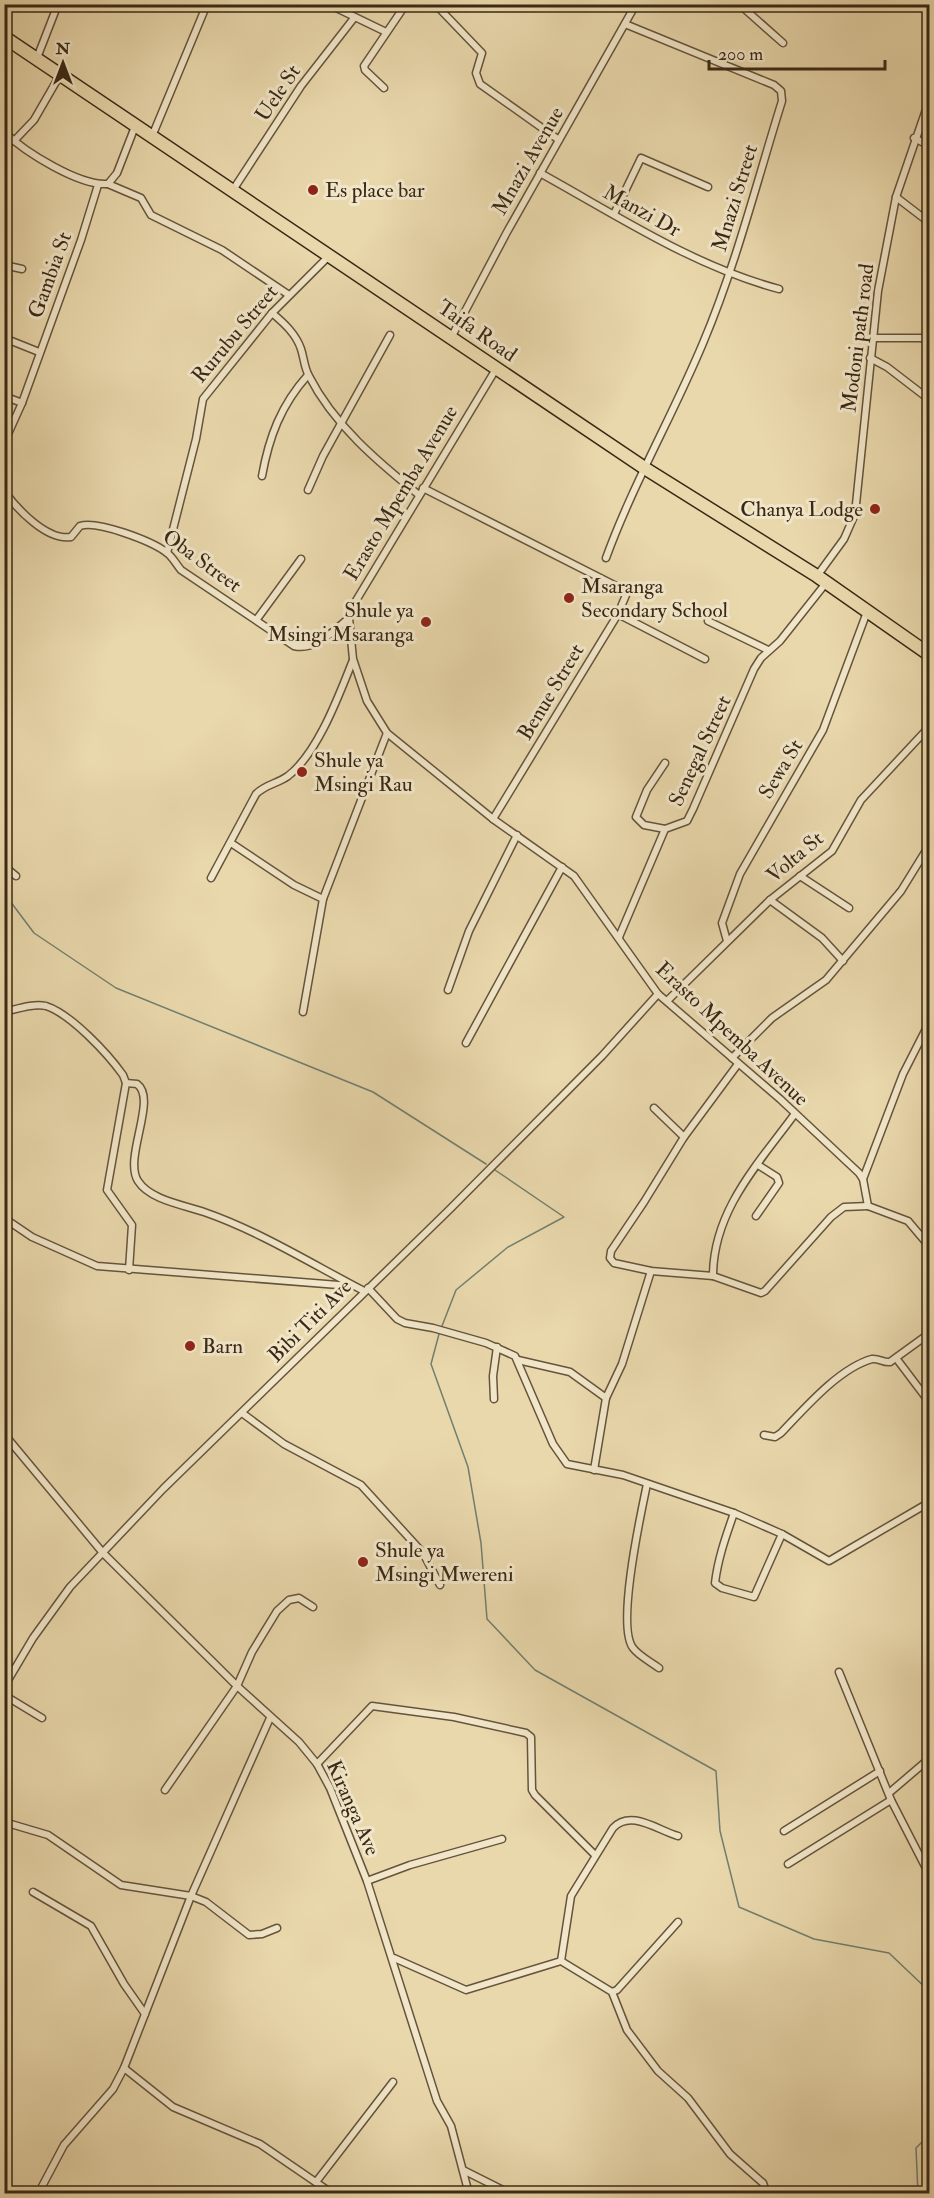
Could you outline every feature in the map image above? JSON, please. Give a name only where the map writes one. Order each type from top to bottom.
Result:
[{"type":"highway","name":"Taifa Road","points":[[4,37],[153,134],[329,256],[452,336],[646,469],[821,580],[930,655]]},
{"type":"street","points":[[37,58],[58,4]]},
{"type":"street","points":[[153,134],[207,4]]},
{"type":"street","points":[[328,4],[386,32]]},
{"type":"street","points":[[384,88],[365,70],[364,66],[406,4]]},
{"type":"street","points":[[435,4],[482,53],[476,74],[480,84],[559,140]]},
{"type":"street","name":"Mnazi Avenue","points":[[452,336],[636,4]]},
{"type":"street","points":[[739,4],[783,43]]},
{"type":"street","name":"Uele St","points":[[233,190],[301,86],[354,18]]},
{"type":"street","name":"Mnazi Street","points":[[606,558],[624,509],[646,469],[704,342],[728,274],[782,101],[781,91],[774,85],[625,24]]},
{"type":"street","points":[[4,152],[34,120],[60,74]]},
{"type":"street","name":"Modoni path road","points":[[821,580],[855,514],[870,358],[896,197],[914,138],[930,98]]},
{"type":"street","points":[[108,184],[117,173],[136,123]]},
{"type":"street","points":[[4,132],[46,162],[98,185],[108,184],[141,198],[151,215],[222,250],[290,295]]},
{"type":"street","points":[[914,138],[930,146]]},
{"type":"street","points":[[614,214],[641,158],[708,188]]},
{"type":"street","name":"Manzi Dr","points":[[540,174],[687,255],[728,274],[779,289]]},
{"type":"street","name":"Gambia St","points":[[4,443],[22,403],[81,240],[98,185]]},
{"type":"street","points":[[896,197],[930,223]]},
{"type":"street","name":"Rurubu Street","points":[[167,553],[196,439],[202,399],[272,313],[329,256]]},
{"type":"street","points":[[4,265],[22,269]]},
{"type":"street","points":[[272,313],[288,327],[300,347],[308,375],[341,423],[368,453],[419,495]]},
{"type":"street","points":[[308,490],[341,423],[390,335]]},
{"type":"street","points":[[4,338],[39,352]]},
{"type":"street","points":[[873,338],[921,338],[930,341]]},
{"type":"street","points":[[870,358],[887,367],[930,400]]},
{"type":"street","name":"Erasto Mpemba Avenue","points":[[496,368],[366,581],[349,618],[353,659],[367,701],[387,733],[493,819],[574,876],[619,937],[635,965],[658,994],[732,1058],[863,1179]]},
{"type":"street","points":[[262,476],[267,447],[278,419],[295,389],[308,375]]},
{"type":"street","points":[[4,396],[22,403]]},
{"type":"street","name":"Benue Street","points":[[423,488],[624,590],[625,601],[618,614],[493,819]]},
{"type":"street","name":"Oba Street","points":[[4,491],[26,519],[58,536],[71,537],[80,526],[91,524],[134,537],[167,553],[181,570],[258,619],[294,646],[303,648],[315,645],[349,618]]},
{"type":"street","points":[[258,619],[301,559]]},
{"type":"street","name":"Senegal Street","points":[[619,937],[665,829],[687,821],[754,669],[768,651],[780,641],[821,580]]},
{"type":"street","name":"Sewa St","points":[[727,941],[722,923],[740,874],[823,730],[867,612]]},
{"type":"street","points":[[618,614],[705,659]]},
{"type":"street","points":[[708,621],[768,651]]},
{"type":"street","points":[[212,878],[256,794],[264,786],[286,777],[316,740],[353,659]]},
{"type":"street","name":"Volta St","points":[[667,1001],[770,900],[832,851],[861,800],[930,726]]},
{"type":"street","points":[[303,1012],[323,899],[387,733]]},
{"type":"street","points":[[665,763],[648,790],[636,818],[644,825],[665,829]]},
{"type":"street","points":[[448,990],[469,931],[517,835]]},
{"type":"street","points":[[231,843],[294,885],[323,899]]},
{"type":"street","points":[[732,1058],[772,1018],[826,980],[901,891],[926,854],[930,844]]},
{"type":"street","points":[[4,866],[16,876]]},
{"type":"street","points":[[466,1043],[562,867]]},
{"type":"street","points":[[800,876],[849,908]]},
{"type":"street","points":[[770,900],[822,938],[843,961]]},
{"type":"street","name":"Bibi Titi Ave","points":[[4,1687],[33,1638],[58,1603],[163,1489],[620,1038],[658,994]]},
{"type":"street","points":[[4,1012],[44,1005],[51,1008],[106,1054],[126,1083],[142,1087],[144,1100],[136,1143],[135,1174],[138,1182],[165,1199],[234,1223],[355,1286]]},
{"type":"street","points":[[868,1206],[863,1179],[903,1074],[930,1021]]},
{"type":"street","points":[[738,1064],[684,1137],[611,1251],[610,1258],[614,1263],[651,1271],[713,1276],[754,1291],[765,1291],[831,1217],[844,1208],[868,1206],[908,1221],[929,1244]]},
{"type":"street","points":[[126,1083],[107,1190],[132,1225],[134,1233],[129,1270]]},
{"type":"street","points":[[654,1108],[684,1137]]},
{"type":"street","points":[[713,1276],[713,1255],[723,1219],[794,1115]]},
{"type":"street","points":[[756,1216],[779,1183],[777,1177],[758,1165]]},
{"type":"street","points":[[4,1218],[32,1237],[83,1261],[129,1270],[355,1286],[366,1289],[405,1323],[433,1328],[497,1347],[518,1360],[570,1372],[606,1398]]},
{"type":"street","points":[[594,1470],[606,1398],[622,1364],[651,1271]]},
{"type":"street","points":[[764,1435],[775,1437],[781,1434],[825,1389],[864,1363],[878,1359],[886,1363],[930,1333]]},
{"type":"street","points":[[494,1399],[493,1376],[497,1347]]},
{"type":"street","points":[[896,1358],[930,1403]]},
{"type":"street","points":[[518,1360],[562,1460],[567,1464],[646,1484],[734,1513],[782,1534],[824,1560],[832,1561],[930,1502]]},
{"type":"street","points":[[242,1413],[284,1444],[361,1485],[423,1553],[440,1585]]},
{"type":"street","name":"Kiranga Ave","points":[[4,1434],[103,1553],[270,1718],[299,1742],[317,1764],[330,1788],[368,1881],[437,2101],[451,2126],[469,2193]]},
{"type":"street","points":[[646,1484],[628,1585],[630,1639],[634,1649],[659,1668]]},
{"type":"street","points":[[734,1513],[721,1551],[715,1582],[722,1588],[754,1597],[782,1534]]},
{"type":"street","points":[[165,1790],[237,1686],[248,1658],[277,1611],[289,1600],[299,1598],[313,1607]]},
{"type":"street","points":[[839,1672],[890,1797],[930,1876]]},
{"type":"street","points":[[4,1695],[42,1718]]},
{"type":"street","points":[[317,1764],[372,1706],[454,1717],[526,1734],[531,1737],[532,1745],[532,1790],[595,1855]]},
{"type":"street","points":[[38,2193],[64,2145],[113,2089],[124,2068],[191,1896],[270,1718]]},
{"type":"street","points":[[788,1864],[890,1797],[930,1758]]},
{"type":"street","points":[[784,1831],[880,1772]]},
{"type":"street","points":[[561,1960],[572,1896],[613,1828],[627,1818],[678,1836]]},
{"type":"street","points":[[4,1822],[48,1835],[121,1885],[191,1896],[211,1904],[240,1930],[249,1935],[262,1934],[277,1928]]},
{"type":"street","points":[[368,1881],[410,1865],[502,1839]]},
{"type":"street","points":[[33,1892],[90,1926],[124,1984],[145,2014]]},
{"type":"street","points":[[612,1992],[617,1990],[678,1922]]},
{"type":"street","points":[[394,1959],[466,1990],[561,1960],[612,1992],[627,2030],[658,2071],[688,2098],[730,2154],[764,2183],[767,2193]]},
{"type":"street","points":[[124,2068],[173,2107],[260,2144],[333,2193]]},
{"type":"street","points":[[318,2193],[318,2184],[393,2082]]},
{"type":"street","points":[[463,2170],[511,2193]]},
{"type":"waterway","points":[[4,893],[34,933],[116,988],[373,1092],[486,1164]]},
{"type":"waterway","points":[[442,1326],[456,1290],[508,1247],[564,1217],[495,1170]]},
{"type":"waterway","points":[[439,1334],[431,1364],[468,1467],[481,1543],[487,1619],[535,1670],[716,1771],[720,1831],[739,1907],[814,1939],[889,1953],[930,1992]]},
{"type":"waterway","points":[[918,2194],[916,2148],[930,2134]]},
{"type":"place","name":"Es place bar","points":[[313,190]]},
{"type":"place","name":"Chanya Lodge","points":[[875,509]]},
{"type":"place","name":"Msaranga Secondary School","points":[[569,598]]},
{"type":"place","name":"Shule ya Msingi Msaranga","points":[[426,622]]},
{"type":"place","name":"Shule ya Msingi Rau","points":[[302,772]]},
{"type":"place","name":"Barn","points":[[190,1346]]},
{"type":"place","name":"Shule ya Msingi Mwereni","points":[[363,1562]]}]
